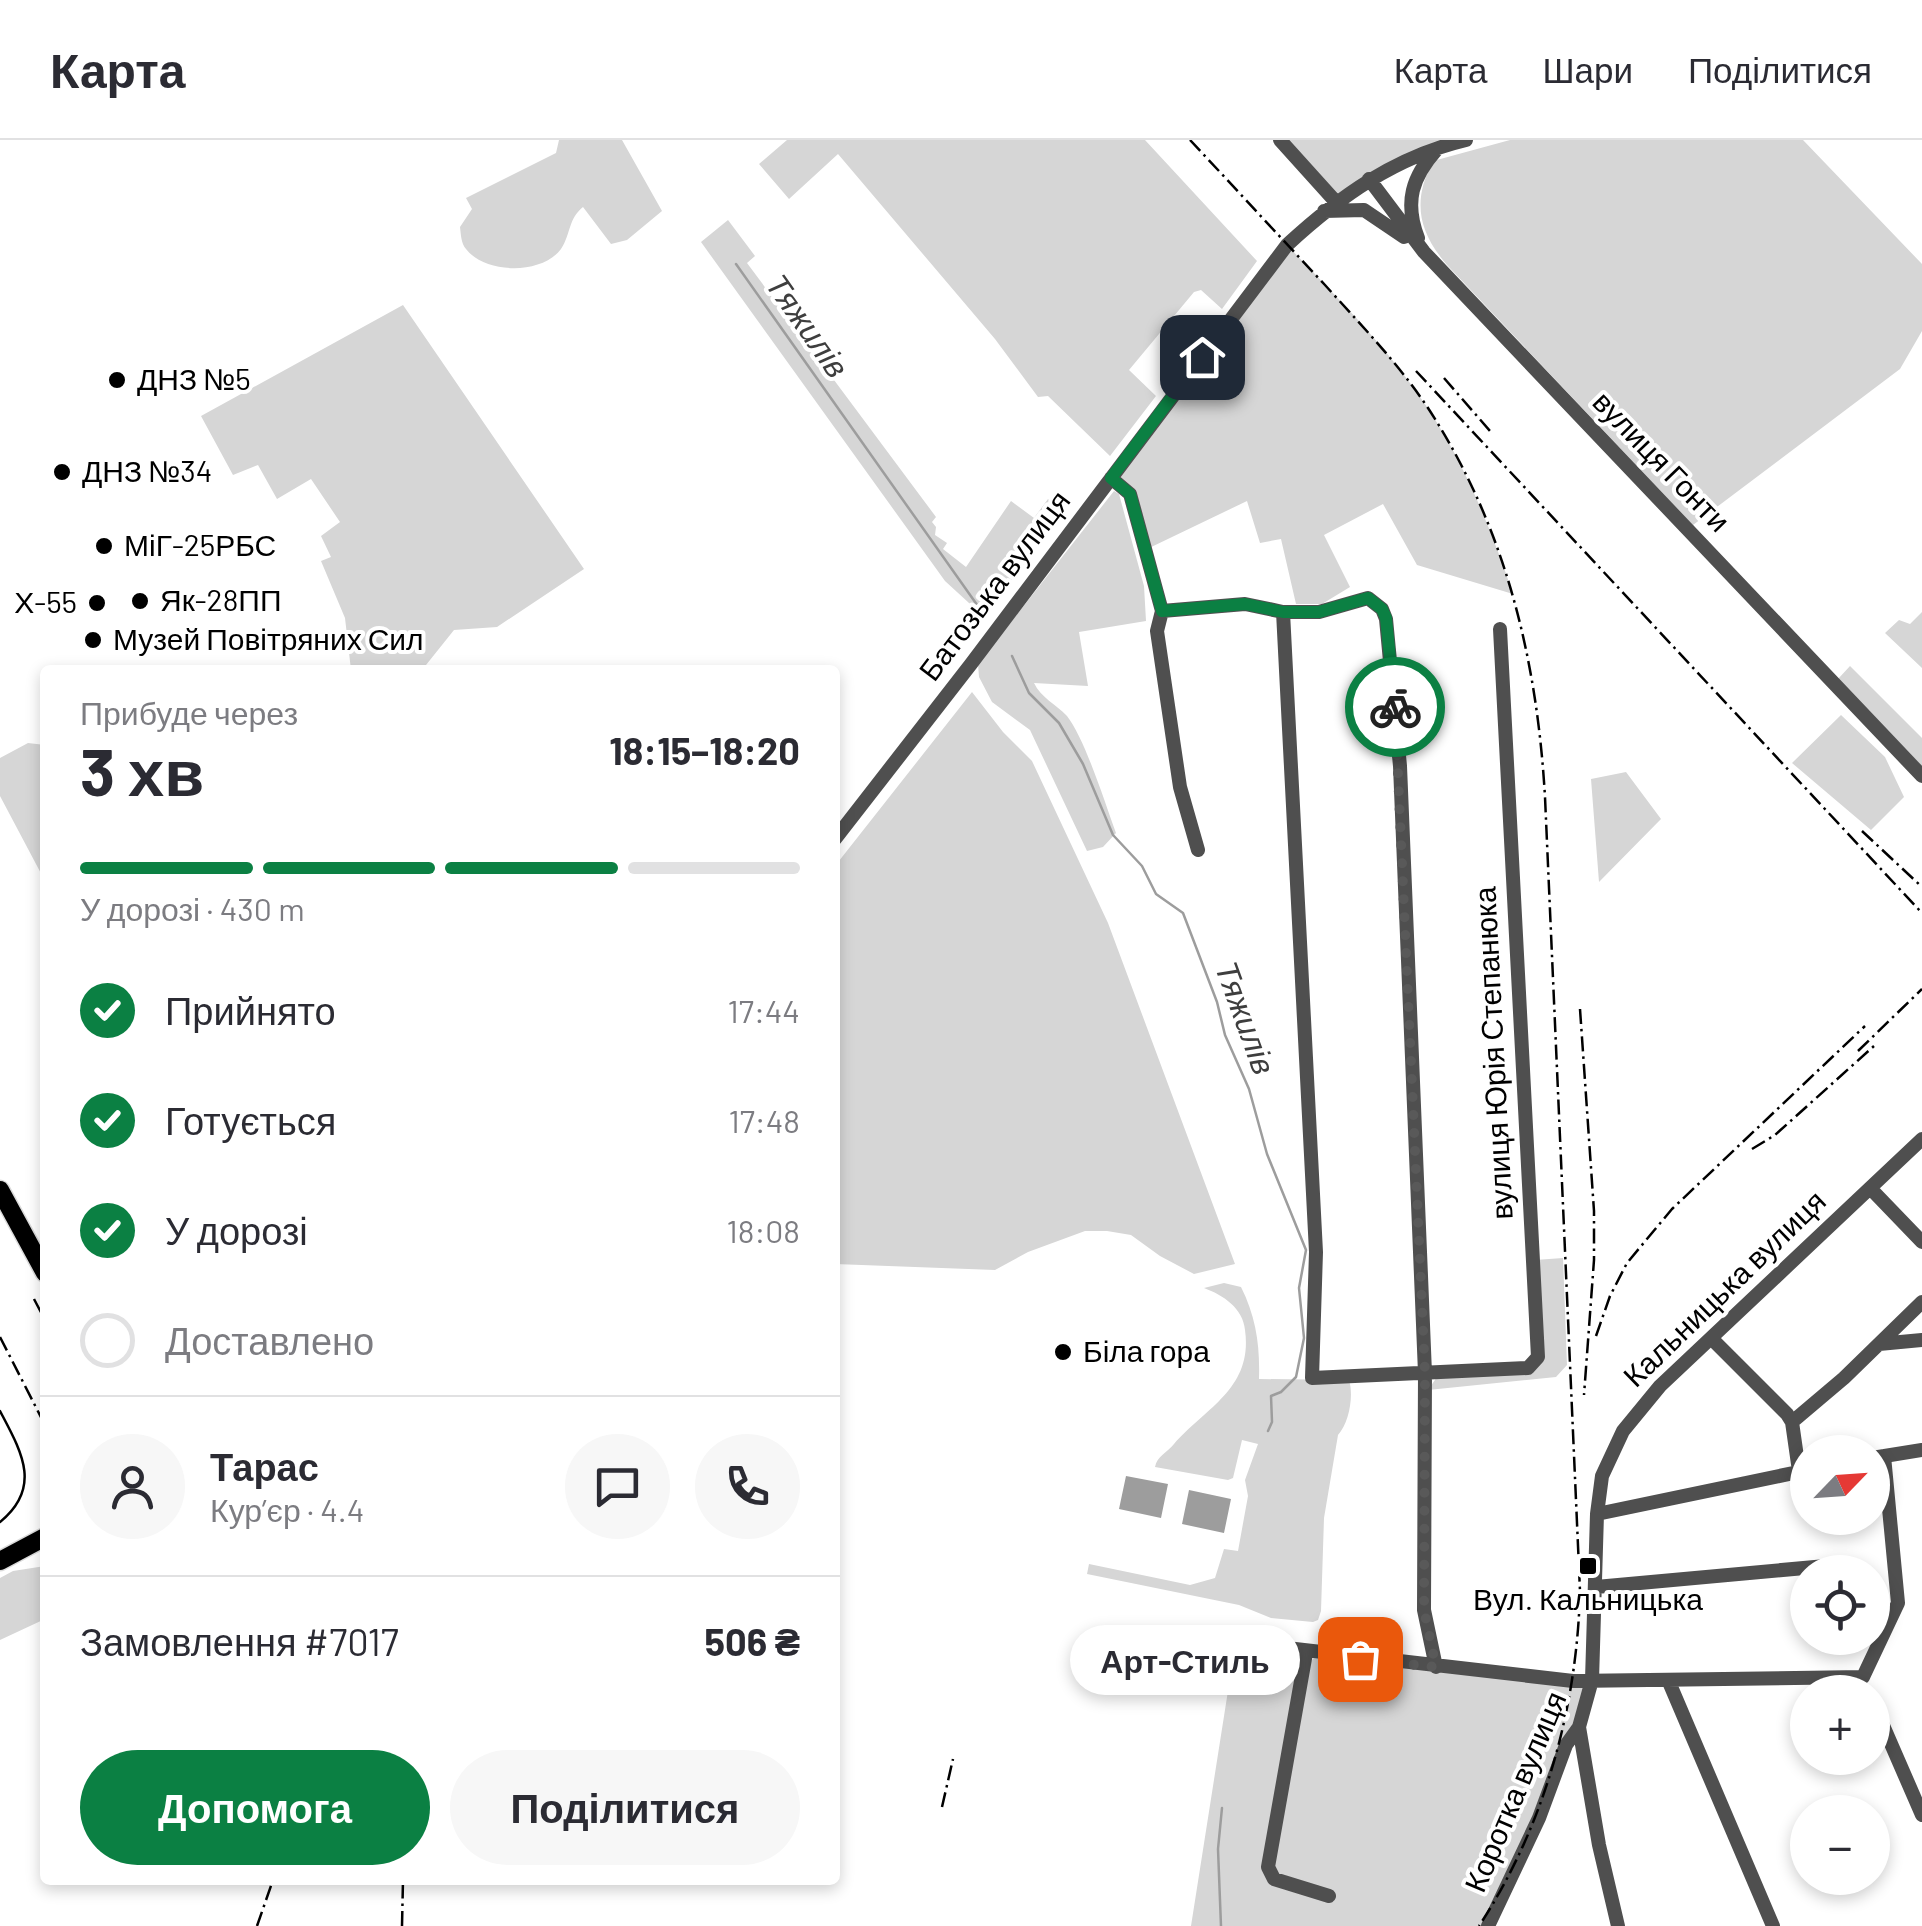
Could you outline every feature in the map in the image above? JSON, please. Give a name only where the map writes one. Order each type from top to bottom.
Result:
[{"type":"main road","points":[[0,1190],[40,1264]]},
{"type":"main road","points":[[0,1561],[40,1539]]},
{"type":"street","points":[[1280,140],[1329,206],[1364,210],[1424,252]]},
{"type":"street","name":"Батозька вулиця","points":[[840,832],[1287,245],[1329,206],[1369,179],[1440,146],[1466,140]]},
{"type":"street","points":[[1424,252],[1412,220],[1410,197],[1419,170],[1440,146]]},
{"type":"street","name":"вулиця Гонти","points":[[1369,179],[1424,252],[1922,776]]},
{"type":"street","points":[[1111,478],[1130,494],[1162,611],[1156,631],[1180,787],[1198,850]]},
{"type":"street","points":[[1162,611],[1245,604],[1283,612],[1329,611],[1368,598],[1382,609],[1389,629],[1400,766],[1425,1373],[1424,1610],[1436,1667]]},
{"type":"street","name":"вулиця Юрія Степанюка","points":[[1283,612],[1316,1252],[1312,1378],[1528,1368],[1538,1357],[1500,630]]},
{"type":"street","name":"Кальницька вулиця","points":[[1592,1680],[1597,1514],[1602,1476],[1629,1421],[1660,1386],[1922,1139]]},
{"type":"street","points":[[1870,1188],[1922,1242]]},
{"type":"street","points":[[1792,1422],[1922,1302]]},
{"type":"street","points":[[1711,1338],[1792,1422],[1795,1435]]},
{"type":"street","points":[[1880,1344],[1922,1340]]},
{"type":"street","points":[[1890,1455],[1922,1450]]},
{"type":"street","points":[[1597,1514],[1790,1473]]},
{"type":"street","points":[[1863,1675],[1898,1604],[1889,1535]]},
{"type":"street","points":[[1596,1587],[1790,1569]]},
{"type":"street","points":[[1262,1645],[1537,1679],[1670,1682],[1790,1679]]},
{"type":"street","points":[[1306,1653],[1268,1867],[1274,1879],[1329,1896]]},
{"type":"street","name":"Коротка вулиця","points":[[1488,1926],[1544,1808],[1566,1745],[1579,1726],[1592,1680]]},
{"type":"street","points":[[1670,1682],[1773,1926]]},
{"type":"street","points":[[1579,1726],[1618,1926]]},
{"type":"street","points":[[1890,1742],[1922,1816]]},
{"type":"shaded area","points":[[559,140],[622,140],[662,211],[627,240],[611,244],[583,207],[561,249],[541,263],[499,267],[475,257],[464,247],[461,236],[460,227],[472,209],[466,198],[556,153]]},
{"type":"shaded area","points":[[787,140],[1145,140],[1257,261],[1222,309],[1201,290],[1194,292],[1129,370],[1156,396],[1110,456],[1048,396],[1038,397],[995,339],[838,154],[789,199],[759,164]]},
{"type":"shaded area","points":[[1280,140],[1466,140],[1335,201]]},
{"type":"shaded area","points":[[1510,140],[1803,140],[1922,264],[1922,331],[1900,369],[1693,525],[1447,265],[1424,228],[1422,189],[1433,161]]},
{"type":"shaded area","points":[[728,220],[755,256],[747,263],[936,517],[932,522],[935,535],[947,543],[943,549],[966,567],[1011,501],[1034,518],[1048,499],[1064,511],[981,614],[945,581],[701,242]]},
{"type":"shaded area","points":[[1287,245],[1378,343],[1427,407],[1476,497],[1513,594],[1417,565],[1383,504],[1324,535],[1350,587],[1322,604],[1296,604],[1281,539],[1260,543],[1247,501],[1145,550],[1130,494],[1111,478]]},
{"type":"shaded area","points":[[403,305],[584,569],[497,627],[454,630],[426,665],[350,665],[345,618],[321,561],[331,557],[321,536],[340,522],[311,479],[277,499],[258,465],[233,475],[201,416]]},
{"type":"shaded area","points":[[1114,491],[1119,494],[1144,586],[1146,621],[1079,632],[1088,686],[1034,683],[1074,726],[1116,833],[1103,847],[1087,851],[1030,730],[992,702],[979,677],[978,664]]},
{"type":"shaded area","points":[[1922,612],[1922,668],[1885,633],[1899,620],[1910,624]]},
{"type":"shaded area","points":[[1850,666],[1922,738],[1922,766],[1838,679]]},
{"type":"shaded area","points":[[972,692],[1032,761],[1108,923],[1235,1264],[1194,1274],[1131,1235],[1085,1231],[1028,1252],[995,1270],[840,1264],[840,860]]},
{"type":"shaded area","points":[[1841,715],[1885,757],[1904,797],[1871,830],[1792,763]]},
{"type":"shaded area","points":[[28,743],[40,744],[40,872],[0,796],[0,758]]},
{"type":"shaded area","points":[[1626,772],[1661,819],[1599,882],[1591,779]]},
{"type":"shaded area","points":[[1563,1258],[1567,1365],[1556,1377],[1428,1390],[1437,1377],[1528,1370],[1540,1358],[1535,1260]]},
{"type":"shaded area","points":[[1224,1283],[1241,1287],[1250,1309],[1258,1343],[1259,1379],[1349,1380],[1350,1409],[1338,1435],[1324,1518],[1321,1611],[1313,1622],[1271,1618],[1239,1605],[1087,1574],[1089,1564],[1190,1585],[1215,1578],[1224,1549],[1238,1551],[1248,1496],[1245,1480],[1258,1444],[1242,1440],[1233,1478],[1228,1480],[1155,1467],[1160,1457],[1225,1395],[1242,1367],[1246,1350],[1240,1315],[1225,1299],[1204,1288]]},
{"type":"shaded area","points":[[1126,1476],[1168,1484],[1161,1518],[1119,1509]]},
{"type":"shaded area","points":[[1189,1490],[1231,1499],[1224,1533],[1182,1524]]},
{"type":"shaded area","points":[[40,1567],[40,1621],[0,1640],[0,1578],[13,1571]]},
{"type":"shaded area","points":[[1317,1654],[1592,1680],[1488,1926],[1191,1926],[1233,1659],[1303,1671]]},
{"type":"waterway","name":"Тяжилів","points":[[736,264],[980,609]]},
{"type":"waterway","name":"Тяжилів","points":[[1012,656],[1029,693],[1059,723],[1083,764],[1113,835],[1142,866],[1156,894],[1183,913],[1217,1002],[1225,1035],[1249,1089],[1267,1154],[1306,1250],[1299,1288],[1304,1338],[1296,1377],[1271,1396],[1272,1422],[1268,1431]]},
{"type":"waterway","name":"Тяжилів","points":[[1221,1926],[1218,1849],[1222,1808]]},
{"type":"tram line","points":[[0,1411],[24,1468],[21,1496],[0,1522]]},
{"type":"railway","points":[[1190,140],[1366,330],[1428,408],[1455,453],[1497,546],[1525,644],[1534,694],[1545,797],[1580,1591],[1572,1679],[1553,1766],[1522,1848],[1479,1926]]},
{"type":"railway","points":[[1416,371],[1922,913]]},
{"type":"railway","points":[[1444,378],[1490,431]]},
{"type":"railway","points":[[1862,831],[1922,887]]},
{"type":"railway","points":[[1858,1051],[1922,989]]},
{"type":"railway","points":[[1580,1009],[1594,1211],[1584,1395]]},
{"type":"railway","points":[[1596,1336],[1627,1263],[1672,1209],[1865,1026]]},
{"type":"railway","points":[[1752,1149],[1775,1135],[1874,1046]]},
{"type":"railway","points":[[34,1299],[40,1310]]},
{"type":"railway","points":[[0,1337],[40,1415]]},
{"type":"railway","points":[[942,1807],[953,1759]]},
{"type":"railway","points":[[257,1926],[271,1885]]},
{"type":"railway","points":[[402,1926],[403,1885]]},
{"type":"way so far","points":[[1360,1659],[1436,1667],[1424,1610],[1425,1373],[1395,707]]},
{"type":"place","name":"ДНЗ №5","points":[[117,380]]},
{"type":"place","name":"ДНЗ №34","points":[[62,472]]},
{"type":"place","name":"МіГ-25РБС","points":[[104,546]]},
{"type":"place","name":"Як-28ПП","points":[[140,601]]},
{"type":"place","name":"Х-55","points":[[97,603]]},
{"type":"place","name":"Музей Повітряних Сил","points":[[93,640]]},
{"type":"place","name":"Біла гора","points":[[1063,1352]]},
{"type":"place","name":"Вул. Кальницька","points":[[1588,1566]]},
{"type":"place","name":"Арт-Стиль","points":[[1360,1659]]},
{"type":"route","points":[[1202,357],[1111,478],[1130,494],[1162,611],[1245,604],[1283,612],[1319,612],[1368,598],[1382,609],[1389,629],[1395,707]]}]
